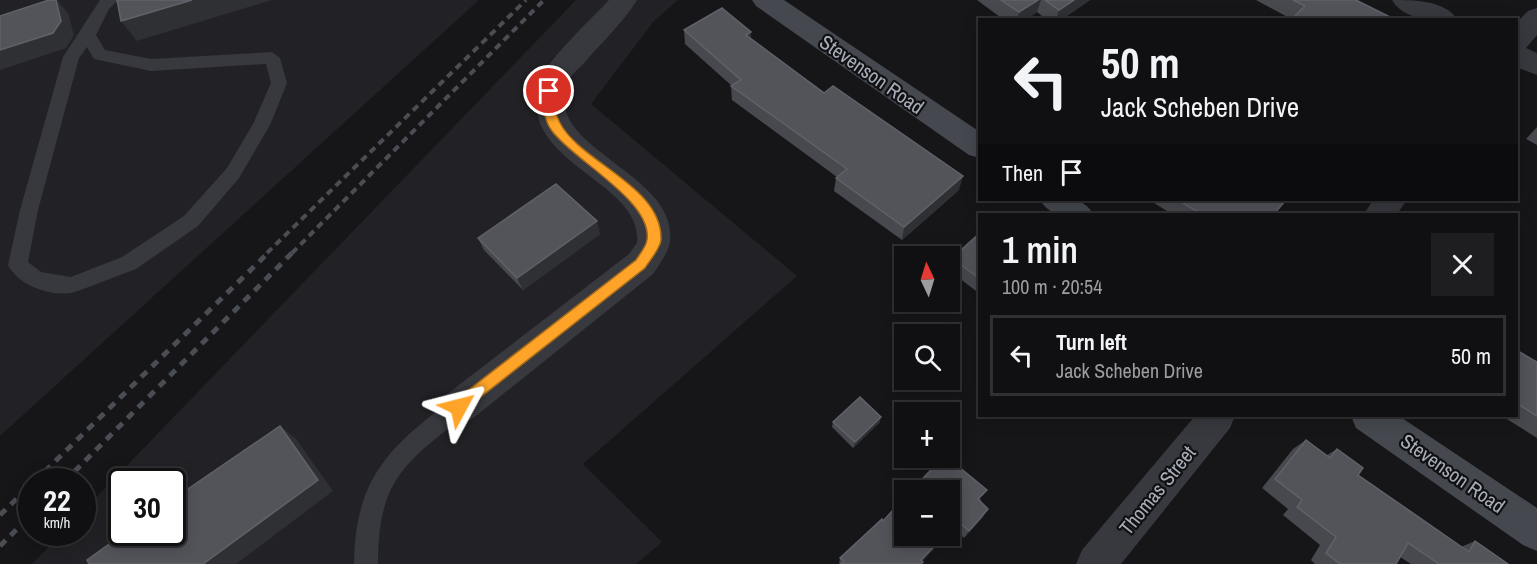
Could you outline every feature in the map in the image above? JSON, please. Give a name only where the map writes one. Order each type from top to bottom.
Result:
[{"type":"main road","name":"Stevenson Road","points":[[765,0],[978,146]]},
{"type":"main road","points":[[1058,201],[1076,213]]},
{"type":"main road","name":"Stevenson Road","points":[[1370,417],[1537,531]]},
{"type":"street","points":[[459,407],[641,264],[654,242],[652,226],[640,202],[569,142],[556,127],[549,112],[549,91],[556,76],[624,0]]},
{"type":"street","points":[[1405,0],[1441,18]]},
{"type":"street","points":[[1518,40],[1537,17]]},
{"type":"street","points":[[1518,56],[1537,65]]},
{"type":"street","points":[[1379,213],[1389,201]]},
{"type":"street","name":"Thomas Street","points":[[1096,564],[1216,417]]},
{"type":"lane","points":[[88,35],[100,55],[151,65],[272,58],[279,83],[261,125],[233,173],[191,221],[129,263],[70,285],[36,280],[18,265],[29,210],[71,57],[88,35],[103,6],[110,0]]},
{"type":"lane","points":[[366,564],[365,542],[378,484],[392,463],[409,446],[459,407]]},
{"type":"shaded area","points":[[0,0],[479,0],[0,436]]},
{"type":"shaded area","points":[[576,0],[678,0],[654,21],[591,104],[797,276],[583,464],[662,542],[636,564],[32,564],[49,546],[96,546],[96,498],[108,485],[108,546],[186,546],[186,468],[124,468]]},
{"type":"building","points":[[49,0],[56,0],[61,21],[53,33],[0,50],[0,16]]},
{"type":"building","points":[[117,0],[192,0],[121,21]]},
{"type":"building","points":[[1001,0],[1038,0],[1019,12]]},
{"type":"building","points":[[1045,0],[1074,0],[1059,10]]},
{"type":"building","points":[[1293,0],[1356,0],[1392,18],[1298,18],[1295,16],[1305,6]]},
{"type":"building","points":[[722,8],[751,32],[746,35],[824,93],[833,86],[963,176],[904,227],[836,178],[847,169],[731,86],[741,80],[684,30]]},
{"type":"building","points":[[556,184],[597,221],[517,278],[478,238]]},
{"type":"building","points":[[1180,201],[1285,201],[1275,213],[1199,213]]},
{"type":"building","points":[[978,235],[978,278],[960,264],[960,251]]},
{"type":"building","points":[[1518,351],[1537,362],[1537,416],[1518,404]]},
{"type":"building","points":[[860,397],[881,417],[855,442],[833,422]]},
{"type":"building","points":[[280,426],[318,480],[203,564],[89,564],[87,560],[108,545],[186,546],[186,490]]},
{"type":"building","points":[[1306,440],[1330,458],[1337,449],[1363,468],[1358,475],[1469,552],[1475,541],[1508,564],[1439,564],[1408,543],[1396,564],[1340,564],[1326,553],[1336,537],[1297,507],[1302,500],[1275,479]]},
{"type":"building","points":[[933,468],[960,468],[987,490],[978,499],[988,509],[969,531],[960,523],[960,480],[921,480]]},
{"type":"building","points":[[894,509],[894,546],[934,546],[921,560],[923,562],[921,564],[841,564],[844,561],[840,558],[882,519],[883,521]]},
{"type":"railway","points":[[267,253],[526,0]]},
{"type":"railway","points":[[292,253],[544,0]]},
{"type":"railway","points":[[48,468],[269,252]]},
{"type":"railway","points":[[78,468],[293,252]]},
{"type":"railway","points":[[0,515],[18,498]]},
{"type":"railway","points":[[0,546],[18,528]]},
{"type":"route","points":[[459,407],[641,264],[654,242],[652,226],[640,202],[569,142],[556,127],[549,112],[549,91]]}]
